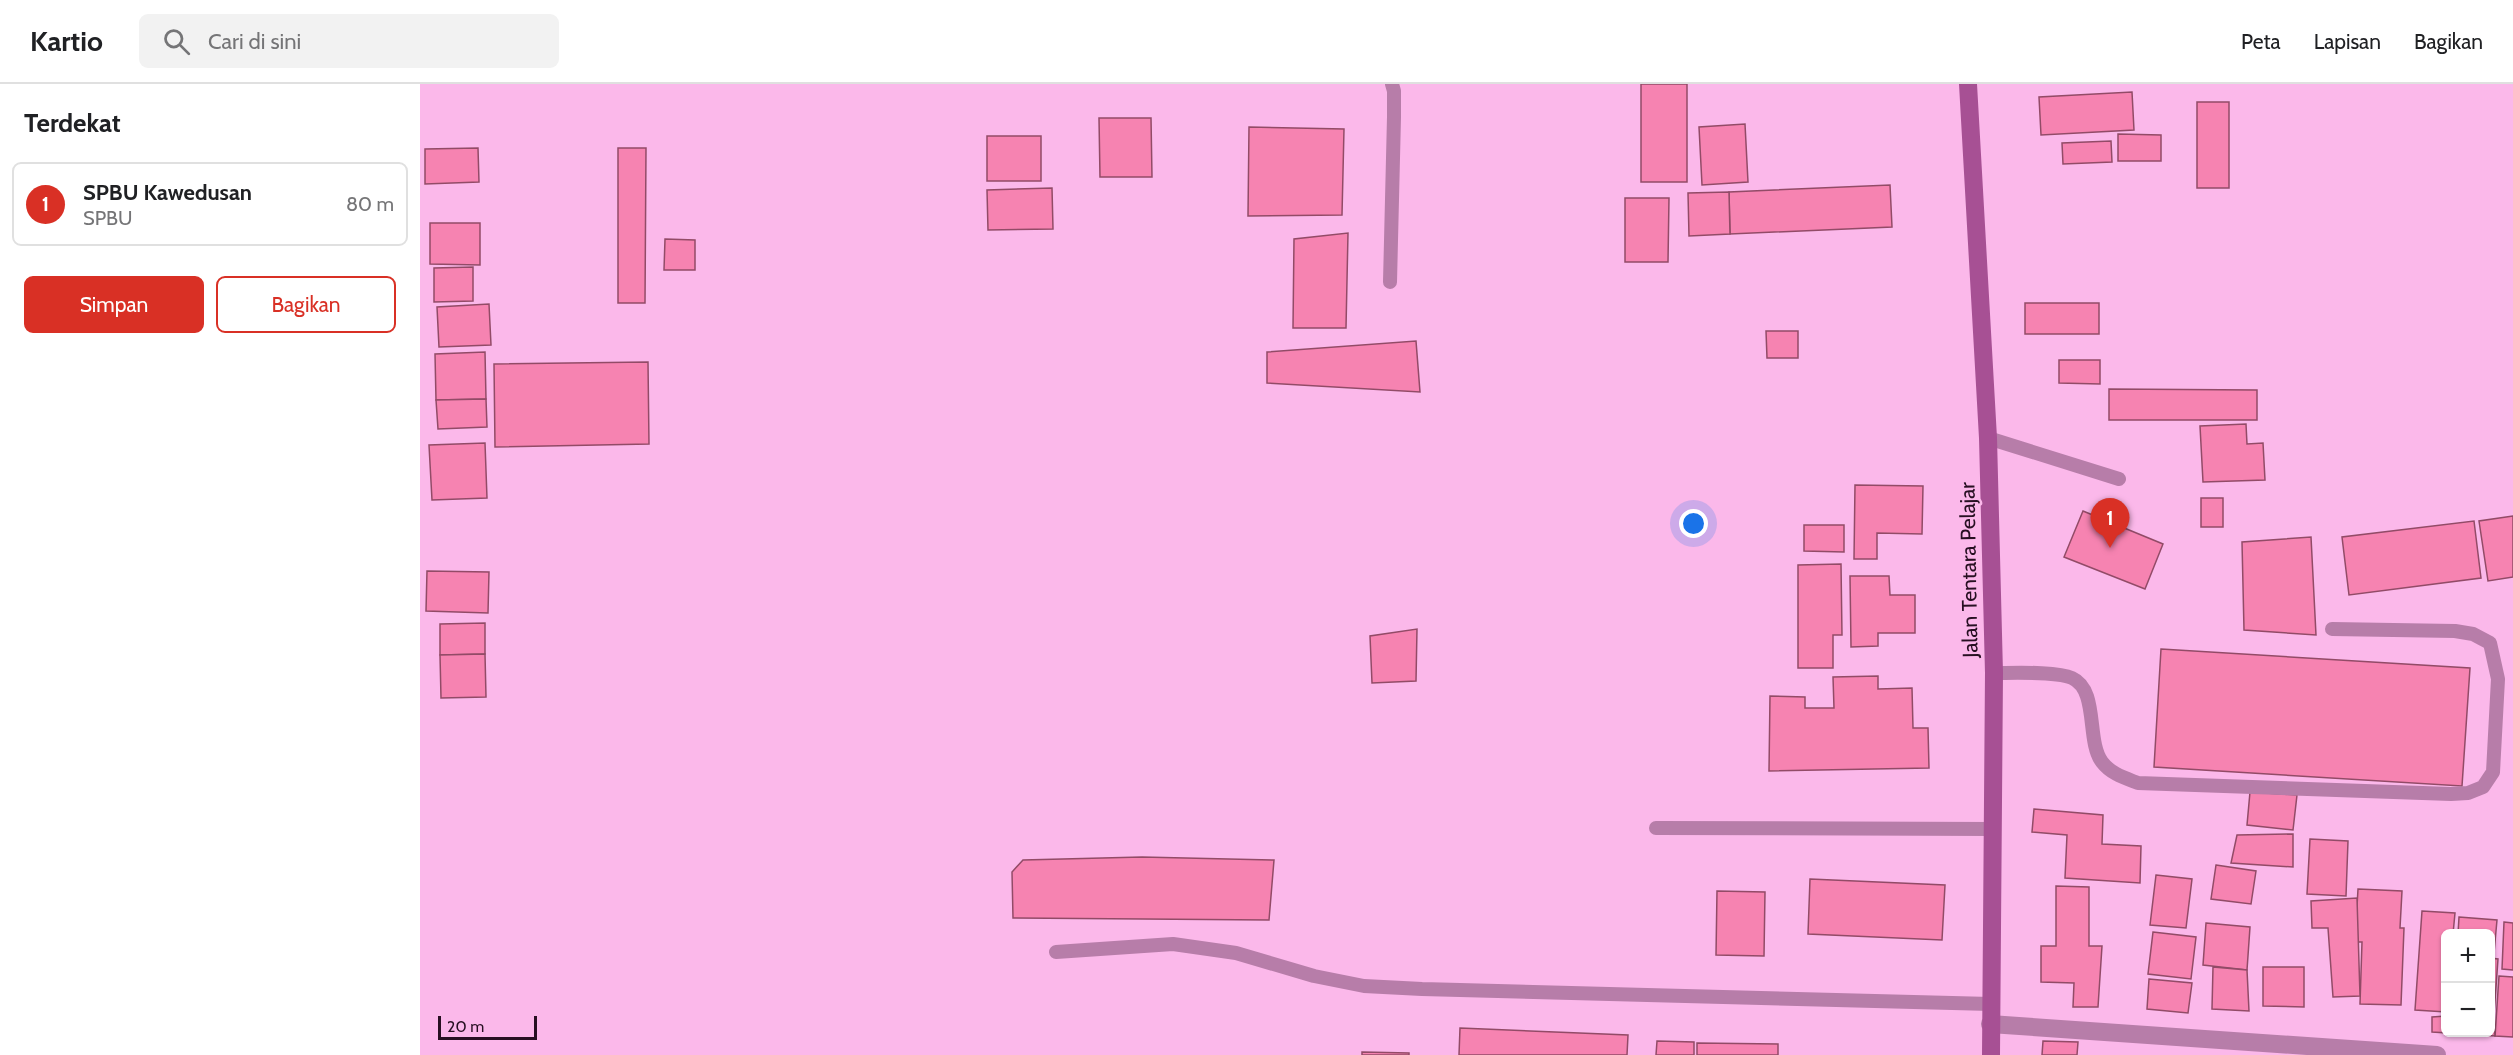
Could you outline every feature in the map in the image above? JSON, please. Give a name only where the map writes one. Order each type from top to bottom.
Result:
[{"type":"main road","name":"Jalan Tentara Pelajar","points":[[1968,84],[1988,438],[1994,672],[1991,1055]]},
{"type":"street","points":[[1990,1024],[2437,1055]]},
{"type":"lane","points":[[1390,282],[1394,117],[1392,84]]},
{"type":"lane","points":[[1988,438],[2120,479]]},
{"type":"lane","points":[[1994,672],[2072,677],[2083,686],[2088,699],[2095,743],[2102,762],[2117,775],[2138,783],[2451,795],[2468,793],[2483,787],[2493,772],[2496,738],[2498,678],[2490,643],[2473,634],[2455,631],[2332,629]]},
{"type":"lane","points":[[1656,828],[1993,829]]},
{"type":"lane","points":[[1056,952],[1173,944],[1236,954],[1314,976],[1364,986],[1991,1004]]},
{"type":"building","points":[[1641,84],[1687,84],[1687,182],[1641,182]]},
{"type":"building","points":[[2132,92],[2134,130],[2041,135],[2039,97]]},
{"type":"building","points":[[2197,102],[2229,102],[2229,188],[2197,188]]},
{"type":"building","points":[[1099,118],[1151,118],[1152,177],[1100,177]]},
{"type":"building","points":[[1745,124],[1748,182],[1702,185],[1699,127]]},
{"type":"building","points":[[1249,127],[1344,129],[1342,215],[1248,216]]},
{"type":"building","points":[[2118,134],[2161,135],[2161,161],[2118,161]]},
{"type":"building","points":[[987,136],[1041,136],[1041,181],[987,181]]},
{"type":"building","points":[[2111,141],[2112,162],[2063,164],[2062,143]]},
{"type":"building","points":[[478,148],[479,182],[425,184],[425,149]]},
{"type":"building","points":[[618,148],[646,148],[645,303],[618,303]]},
{"type":"building","points":[[1890,185],[1892,227],[1730,234],[1729,192]]},
{"type":"building","points":[[1052,188],[1053,229],[988,230],[987,190]]},
{"type":"building","points":[[1729,192],[1730,234],[1689,236],[1688,193]]},
{"type":"building","points":[[1625,198],[1669,198],[1668,262],[1625,262]]},
{"type":"building","points":[[430,223],[480,223],[480,265],[430,264]]},
{"type":"building","points":[[1348,233],[1346,328],[1293,328],[1294,239]]},
{"type":"building","points":[[665,239],[695,240],[695,270],[664,270]]},
{"type":"building","points":[[473,267],[473,301],[434,302],[434,268]]},
{"type":"building","points":[[2025,303],[2099,303],[2099,334],[2025,334]]},
{"type":"building","points":[[489,304],[491,345],[439,347],[437,307]]},
{"type":"building","points":[[1766,331],[1798,331],[1798,358],[1767,358]]},
{"type":"building","points":[[1416,341],[1420,392],[1267,383],[1267,352]]},
{"type":"building","points":[[485,352],[486,399],[436,400],[435,354]]},
{"type":"building","points":[[2059,360],[2100,360],[2100,384],[2059,383]]},
{"type":"building","points":[[648,362],[649,444],[495,447],[494,364]]},
{"type":"building","points":[[2109,389],[2257,390],[2257,420],[2109,420]]},
{"type":"building","points":[[486,399],[487,427],[438,429],[436,400]]},
{"type":"building","points":[[2246,424],[2247,444],[2263,443],[2265,480],[2203,482],[2200,426]]},
{"type":"building","points":[[485,443],[487,498],[432,500],[429,445]]},
{"type":"building","points":[[1855,485],[1923,486],[1922,534],[1877,533],[1877,559],[1854,559]]},
{"type":"building","points":[[2201,498],[2223,498],[2223,527],[2201,527]]},
{"type":"building","points":[[2083,511],[2163,544],[2145,589],[2064,557]]},
{"type":"building","points":[[2513,516],[2513,577],[2488,581],[2479,521]]},
{"type":"building","points":[[2474,521],[2481,578],[2349,595],[2342,537]]},
{"type":"building","points":[[1804,525],[1844,525],[1844,552],[1804,551]]},
{"type":"building","points":[[2311,537],[2316,635],[2244,630],[2242,542]]},
{"type":"building","points":[[1841,564],[1842,635],[1833,635],[1833,668],[1798,668],[1798,565]]},
{"type":"building","points":[[427,571],[489,572],[488,613],[426,611]]},
{"type":"building","points":[[1850,576],[1889,576],[1890,595],[1915,595],[1915,633],[1878,633],[1878,646],[1851,647]]},
{"type":"building","points":[[485,623],[485,654],[440,655],[440,624]]},
{"type":"building","points":[[1417,629],[1416,681],[1372,683],[1370,636]]},
{"type":"building","points":[[2161,649],[2470,668],[2462,786],[2154,767]]},
{"type":"building","points":[[485,654],[486,697],[441,698],[440,655]]},
{"type":"building","points":[[1878,676],[1878,689],[1912,688],[1913,728],[1928,728],[1929,768],[1769,771],[1770,696],[1805,697],[1805,708],[1834,708],[1833,677]]},
{"type":"building","points":[[2250,792],[2297,795],[2293,830],[2247,825]]},
{"type":"building","points":[[2034,809],[2103,815],[2102,844],[2141,846],[2140,883],[2065,878],[2067,835],[2032,832]]},
{"type":"building","points":[[2293,834],[2293,867],[2231,863],[2237,835]]},
{"type":"building","points":[[2310,839],[2348,841],[2346,896],[2307,894]]},
{"type":"building","points":[[1142,857],[1274,860],[1269,920],[1013,918],[1012,872],[1023,860]]},
{"type":"building","points":[[2216,865],[2256,871],[2251,904],[2211,899]]},
{"type":"building","points":[[2156,875],[2192,879],[2186,928],[2150,925]]},
{"type":"building","points":[[1810,879],[1945,885],[1942,940],[1808,934]]},
{"type":"building","points":[[2056,886],[2089,887],[2089,946],[2102,946],[2098,1007],[2073,1007],[2074,983],[2041,982],[2041,946],[2056,946]]},
{"type":"building","points":[[2358,889],[2402,891],[2400,928],[2404,928],[2401,1005],[2360,1004],[2362,942],[2355,942]]},
{"type":"building","points":[[1717,891],[1765,892],[1764,956],[1716,955]]},
{"type":"building","points":[[2357,898],[2360,996],[2333,997],[2328,928],[2312,928],[2311,901]]},
{"type":"building","points":[[2422,911],[2455,913],[2453,929],[2441,929],[2441,1012],[2415,1010]]},
{"type":"building","points":[[2459,917],[2497,920],[2495,942],[2495,929],[2458,929]]},
{"type":"building","points":[[2504,922],[2513,923],[2513,970],[2502,969]]},
{"type":"building","points":[[2206,923],[2250,927],[2247,970],[2203,965]]},
{"type":"building","points":[[2153,932],[2196,937],[2191,979],[2148,974]]},
{"type":"building","points":[[2495,959],[2498,959],[2495,1001]]},
{"type":"building","points":[[2213,967],[2247,970],[2249,1011],[2212,1009]]},
{"type":"building","points":[[2263,967],[2304,967],[2304,1007],[2263,1006]]},
{"type":"building","points":[[2499,976],[2513,977],[2513,1037],[2495,1036]]},
{"type":"building","points":[[2149,979],[2192,983],[2188,1013],[2147,1009]]},
{"type":"building","points":[[2441,1016],[2441,1033],[2432,1032],[2432,1017]]},
{"type":"building","points":[[1460,1028],[1628,1035],[1627,1055],[1459,1055]]},
{"type":"building","points":[[1657,1041],[1694,1042],[1694,1055],[1656,1055]]},
{"type":"building","points":[[2043,1041],[2078,1042],[2077,1055],[2042,1055]]},
{"type":"building","points":[[1697,1043],[1778,1044],[1778,1055],[1697,1055]]},
{"type":"building","points":[[1362,1052],[1409,1053],[1409,1055],[1362,1055]]},
{"type":"place","name":"SPBU Kawedusan","points":[[2110,548]]}]
